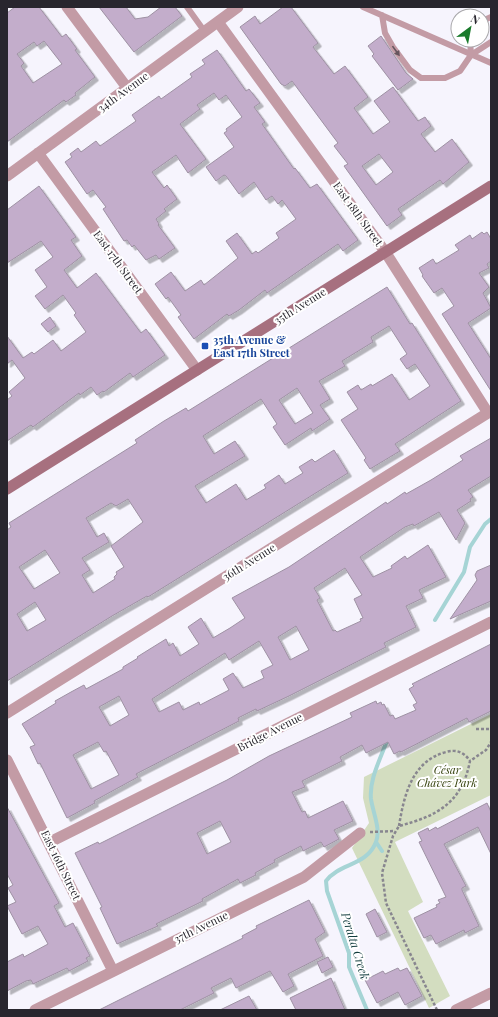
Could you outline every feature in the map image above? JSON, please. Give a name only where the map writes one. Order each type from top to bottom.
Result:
[{"type":"main road","name":"35th Avenue","points":[[7,490],[491,186]]},
{"type":"street","points":[[67,7],[128,89]]},
{"type":"street","name":"34th Avenue","points":[[7,176],[128,89],[238,7]]},
{"type":"street","name":"East 18th Street","points":[[218,22],[386,253],[489,412]]},
{"type":"street","name":"East 17th Street","points":[[38,153],[197,370]]},
{"type":"street","name":"36th Avenue","points":[[7,713],[489,412]]},
{"type":"street","name":"Bridge Avenue","points":[[50,842],[491,622]]},
{"type":"street","name":"East 16th Street","points":[[7,760],[50,842],[113,971]]},
{"type":"street","name":"37th Avenue","points":[[35,1010],[304,877],[360,833]]},
{"type":"street","points":[[456,1010],[491,993]]},
{"type":"lane","points":[[187,7],[205,32]]},
{"type":"lane","points":[[363,7],[491,63]]},
{"type":"lane","points":[[382,15],[384,33],[393,48],[410,70],[421,78],[445,78],[460,71],[471,55],[491,42]]},
{"type":"lane","points":[[471,48],[471,55]]},
{"type":"path","points":[[476,729],[491,730]]},
{"type":"path","points":[[470,761],[486,750],[491,742]]},
{"type":"path","points":[[399,826],[419,821],[437,813],[448,804],[456,794],[468,772],[470,761],[466,755],[459,751],[450,751],[430,759],[418,770],[409,785],[404,799],[399,826],[382,873],[386,903],[437,1010]]},
{"type":"path","points":[[360,833],[396,831]]},
{"type":"green space","name":"César Chávez Park","points":[[491,714],[491,795],[395,842],[423,902],[408,911],[450,996],[429,1008],[352,848],[369,823],[363,798],[364,777]]},
{"type":"building","points":[[15,7],[39,7],[62,37],[66,34],[77,49],[75,50],[95,77],[75,93],[76,95],[66,102],[64,100],[7,142],[7,13]],"holes":[[[44,41],[62,64],[33,83],[21,66],[24,63],[17,54],[34,42],[37,46]]]},
{"type":"building","points":[[99,7],[126,7],[135,19],[148,17],[161,7],[175,7],[182,16],[134,52]]},
{"type":"building","points":[[283,7],[291,7],[318,43],[313,47],[334,74],[345,66],[368,97],[354,108],[373,134],[390,122],[374,101],[393,87],[418,121],[425,117],[431,126],[421,134],[435,152],[452,139],[469,162],[443,184],[440,180],[398,209],[402,215],[387,226],[344,166],[348,164],[334,146],[338,143],[292,81],[285,86],[281,84],[240,27],[255,16],[260,24]],"holes":[[[379,154],[393,172],[376,185],[362,166]]]},
{"type":"building","points":[[381,36],[406,73],[413,79],[398,90],[372,56],[374,54],[368,46]]},
{"type":"building","points":[[217,50],[246,91],[249,89],[260,103],[254,107],[265,122],[262,124],[294,169],[295,168],[310,188],[317,184],[358,240],[343,251],[338,244],[267,293],[265,290],[239,310],[229,316],[227,314],[194,339],[178,317],[181,315],[168,297],[166,299],[155,284],[171,272],[185,291],[201,280],[204,285],[238,258],[226,241],[237,233],[252,254],[256,251],[258,253],[279,238],[276,233],[296,219],[282,200],[278,204],[272,196],[266,200],[254,182],[239,194],[226,176],[224,175],[216,181],[206,167],[234,147],[224,133],[227,131],[226,129],[242,117],[226,95],[219,100],[214,93],[197,105],[200,109],[180,124],[206,159],[188,173],[176,155],[152,172],[164,188],[167,185],[177,199],[164,209],[166,211],[156,219],[159,224],[158,225],[175,248],[159,259],[156,255],[146,260],[134,245],[132,247],[127,240],[124,241],[103,209],[106,207],[93,190],[87,194],[65,162],[72,157],[70,154],[78,148],[81,152],[96,141],[100,146],[136,121],[132,115],[159,96],[161,99],[192,77],[190,74],[205,64],[202,60]]},
{"type":"building","points":[[39,186],[76,237],[71,240],[82,256],[64,270],[77,288],[96,273],[141,333],[146,329],[165,355],[133,377],[130,373],[104,392],[103,391],[97,395],[91,387],[80,395],[79,393],[33,427],[31,425],[7,441],[7,400],[12,396],[9,392],[25,378],[12,360],[7,364],[7,336],[23,358],[32,352],[34,354],[53,340],[61,351],[86,332],[74,315],[76,313],[63,295],[45,309],[35,296],[47,287],[35,270],[53,257],[41,241],[7,263],[7,210]]},
{"type":"building","points":[[482,232],[484,234],[487,232],[491,239],[491,261],[487,264],[489,268],[479,273],[489,287],[483,293],[491,308],[468,323],[491,359],[491,391],[442,314],[454,306],[442,288],[434,293],[422,276],[423,275],[419,268],[433,259],[436,264],[459,250],[455,245],[470,235],[472,239]]},
{"type":"building","points":[[387,287],[410,324],[412,323],[461,401],[395,444],[400,451],[370,469],[364,460],[366,458],[341,420],[358,409],[347,392],[358,385],[361,390],[371,384],[372,386],[392,374],[409,400],[430,386],[415,364],[407,369],[400,359],[407,354],[389,326],[371,337],[373,342],[342,361],[345,366],[319,381],[330,399],[320,405],[330,419],[312,431],[311,428],[285,445],[273,427],[277,424],[261,399],[203,436],[214,454],[235,441],[245,456],[195,486],[206,503],[236,484],[246,500],[266,488],[264,485],[279,475],[285,484],[303,473],[299,467],[312,459],[315,462],[334,450],[348,473],[148,597],[147,596],[112,616],[7,681],[7,530],[11,527],[9,523],[137,443],[135,440],[164,421],[186,408],[188,411]],"holes":[[[297,388],[313,413],[295,424],[279,400]],[[128,499],[143,522],[111,546],[124,567],[116,572],[117,574],[114,577],[115,579],[93,593],[82,575],[90,570],[82,558],[109,542],[104,533],[97,537],[86,518],[111,503],[116,506]],[[45,550],[60,573],[34,589],[19,567]],[[35,602],[46,620],[27,631],[17,614]]]},
{"type":"building","points":[[50,317],[56,326],[48,332],[41,324]]},
{"type":"building","points":[[491,438],[491,476],[468,490],[473,497],[470,499],[471,501],[457,510],[465,523],[456,540],[439,512],[414,526],[413,524],[405,527],[360,557],[373,577],[392,568],[391,566],[405,556],[407,559],[428,545],[446,577],[419,590],[423,598],[406,606],[416,627],[384,643],[386,647],[289,696],[238,718],[239,721],[136,774],[138,777],[94,801],[95,803],[67,818],[40,763],[38,764],[30,747],[35,745],[22,724],[56,703],[55,701],[71,692],[84,685],[86,689],[123,669],[123,667],[138,658],[137,657],[166,639],[169,646],[173,643],[180,656],[199,644],[188,627],[201,618],[213,638],[230,628],[245,618],[232,598],[289,567],[386,502],[387,504],[405,492],[406,494],[431,480],[463,460],[460,456]],"holes":[[[345,568],[362,595],[354,599],[363,618],[360,619],[361,621],[337,632],[335,630],[333,631],[317,600],[320,598],[314,588]],[[296,626],[309,650],[290,660],[278,637]],[[259,641],[273,665],[261,671],[264,678],[243,688],[233,673],[223,679],[229,690],[200,705],[199,702],[183,710],[179,702],[159,712],[152,699],[225,653],[229,660]],[[119,696],[129,715],[110,726],[99,707]],[[98,742],[104,752],[106,751],[119,775],[91,789],[73,755]]]},
{"type":"building","points":[[491,565],[491,601],[450,619],[477,580],[475,575],[477,571]]},
{"type":"building","points":[[491,644],[491,711],[469,722],[467,718],[401,752],[400,751],[394,754],[388,742],[366,753],[362,745],[340,757],[342,761],[302,781],[305,787],[292,792],[302,812],[305,811],[308,818],[343,801],[353,821],[334,830],[339,839],[324,847],[321,842],[303,851],[301,846],[274,860],[275,862],[255,873],[256,875],[240,883],[238,879],[202,899],[203,901],[156,924],[158,926],[117,944],[100,908],[102,907],[75,853],[98,842],[99,844],[227,780],[269,756],[352,717],[350,713],[376,701],[377,704],[381,702],[382,705],[384,704],[390,716],[393,715],[395,719],[416,710],[413,705],[417,703],[409,689],[414,686],[412,684]],"holes":[[[220,821],[231,842],[207,854],[197,833]]]},
{"type":"building","points":[[487,803],[491,812],[491,854],[478,827],[444,844],[466,886],[462,888],[462,890],[479,926],[465,933],[464,930],[436,944],[431,935],[424,938],[414,918],[437,907],[436,905],[440,903],[438,900],[446,897],[419,842],[422,841],[418,833],[428,828],[429,831],[436,827],[437,829]]},
{"type":"building","points":[[7,807],[59,903],[54,906],[65,927],[73,923],[90,956],[86,958],[88,961],[69,971],[67,968],[33,984],[31,980],[26,981],[7,991],[7,962],[23,954],[24,957],[48,944],[38,926],[22,934],[7,906],[16,902],[8,888],[13,885],[7,874]]},
{"type":"building","points":[[309,900],[325,932],[315,939],[323,956],[288,974],[294,986],[283,992],[270,971],[236,988],[231,978],[211,988],[214,993],[180,1010],[99,1010],[243,938],[242,936],[257,928],[256,926]]},
{"type":"building","points":[[375,909],[387,932],[377,937],[366,914]]},
{"type":"building","points":[[328,957],[333,967],[322,973],[317,962]]},
{"type":"building","points":[[398,968],[400,971],[407,968],[422,996],[405,1005],[398,992],[377,1003],[365,980],[383,971],[385,974]]},
{"type":"building","points":[[331,978],[345,1010],[296,1010],[290,998]]},
{"type":"building","points":[[249,996],[257,1010],[220,1010]]},
{"type":"waterway","name":"Peralta Creek","points":[[435,620],[464,572],[470,547],[485,524],[491,519]]},
{"type":"waterway","name":"Peralta Creek","points":[[367,1010],[349,967],[349,953],[327,891],[326,881],[338,871],[366,856],[372,850],[376,842],[378,832],[371,799],[371,792],[376,770],[386,743]]},
{"type":"waterway","name":"Peralta Creek","points":[[376,842],[382,851]]},
{"type":"place","name":"35th Avenue & East 17th Street","points":[[205,346]]}]
